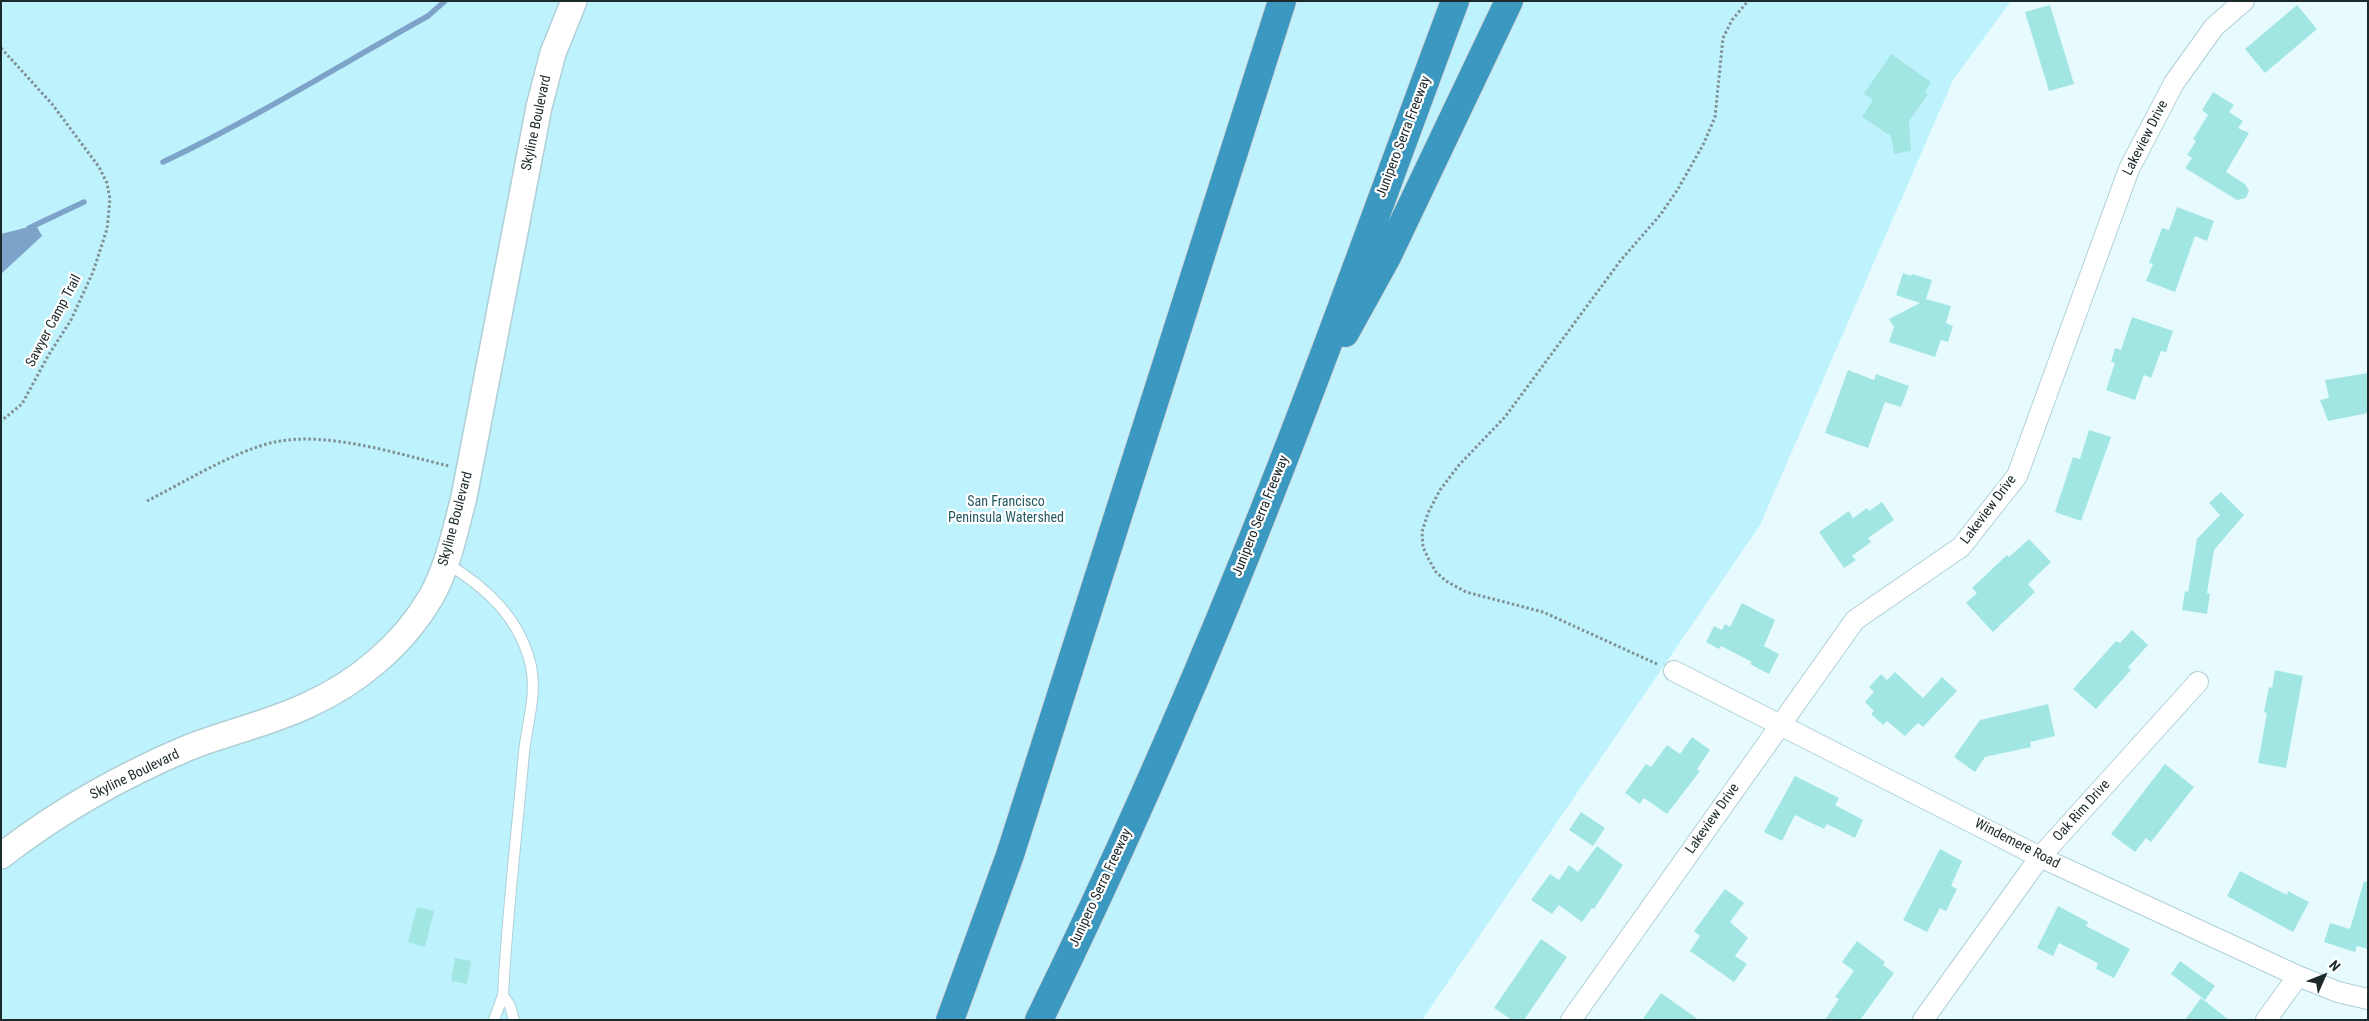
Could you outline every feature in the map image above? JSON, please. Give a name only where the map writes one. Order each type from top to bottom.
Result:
[{"type":"highway","points":[[950,1020],[1013,845],[1282,1]]},
{"type":"highway","name":"Junipero Serra Freeway","points":[[1039,1020],[1119,852],[1184,705],[1249,548],[1455,1]]},
{"type":"highway","points":[[1303,408],[1387,256],[1509,1]]},
{"type":"street","name":"Skyline Boulevard","points":[[1,856],[57,817],[141,768],[192,747],[308,706],[345,686],[380,659],[408,631],[431,597],[446,563],[469,471],[539,107],[553,54],[574,1]]},
{"type":"street","name":"Lakeview Drive","points":[[1571,1020],[1855,620],[1962,547],[2017,476],[2129,169],[2174,83],[2214,28],[2244,1]]},
{"type":"street","name":"Windemere Road","points":[[1674,671],[2040,857],[2298,976],[2338,992],[2368,999]]},
{"type":"street","name":"Oak Rim Drive","points":[[1923,1020],[2040,857],[2198,682]]},
{"type":"street","points":[[2266,1020],[2298,976]]},
{"type":"lane","points":[[446,563],[475,581],[501,607],[524,644],[531,666],[533,693],[525,749],[503,994],[494,1020]]},
{"type":"lane","points":[[503,994],[510,1006],[514,1020]]},
{"type":"path","points":[[1674,671],[1543,612],[1466,592],[1446,581],[1436,572],[1428,558],[1423,547],[1422,532],[1428,513],[1440,490],[1459,465],[1505,416],[1621,260],[1661,214],[1678,190],[1704,143],[1715,116],[1723,38],[1732,20],[1748,1]]},
{"type":"path","name":"Sawyer Camp Trail","points":[[1,48],[52,104],[99,167],[107,183],[110,199],[107,229],[93,272],[71,320],[48,356],[22,404],[1,420]]},
{"type":"path","points":[[146,501],[244,453],[275,442],[298,440],[332,442],[469,471]]},
{"type":"green space","name":"San Francisco Peninsula Watershed","points":[[1,1],[2011,1],[1953,80],[1760,525],[1422,1020],[1,1020]]},
{"type":"shaded area","points":[[36,225],[42,236],[1,274],[1,234]]},
{"type":"building","points":[[2050,5],[2074,84],[2049,91],[2025,12]]},
{"type":"building","points":[[2297,5],[2317,29],[2265,73],[2245,49]]},
{"type":"building","points":[[1891,54],[1931,82],[1925,92],[1928,94],[1909,121],[1911,151],[1894,154],[1891,136],[1862,117],[1873,100],[1864,94]]},
{"type":"building","points":[[2213,92],[2234,105],[2229,112],[2243,121],[2238,128],[2249,133],[2226,172],[2245,184],[2249,191],[2246,198],[2237,200],[2185,168],[2192,158],[2187,155],[2196,141],[2193,139],[2208,115],[2202,110]]},
{"type":"building","points":[[2177,207],[2214,221],[2207,241],[2195,236],[2175,292],[2146,281],[2153,264],[2149,263],[2162,228],[2169,230]]},
{"type":"building","points":[[1903,273],[1932,280],[1926,299],[1951,306],[1946,323],[1953,326],[1948,342],[1941,340],[1935,357],[1889,342],[1894,327],[1889,319],[1920,303],[1896,295]]},
{"type":"building","points":[[2132,317],[2173,331],[2166,352],[2161,351],[2151,378],[2144,375],[2135,400],[2106,390],[2115,363],[2111,362],[2115,348],[2121,350]]},
{"type":"building","points":[[1848,370],[1874,380],[1876,374],[1909,386],[1901,407],[1885,402],[1868,448],[1825,433]]},
{"type":"building","points":[[2368,373],[2368,413],[2328,421],[2320,400],[2329,398],[2325,380]]},
{"type":"building","points":[[2089,430],[2111,437],[2081,521],[2055,512],[2073,457],[2080,459]]},
{"type":"building","points":[[2221,492],[2244,515],[2214,550],[2207,593],[2210,594],[2207,614],[2182,610],[2185,591],[2188,592],[2197,539],[2220,515],[2209,503]]},
{"type":"building","points":[[1882,502],[1894,520],[1868,538],[1871,542],[1852,556],[1856,560],[1844,568],[1819,532],[1849,511],[1853,518],[1867,508],[1869,511]]},
{"type":"building","points":[[2029,539],[2051,562],[2028,584],[2035,592],[1993,632],[1966,603],[1977,593],[1972,588],[2007,555],[2009,557]]},
{"type":"building","points":[[1742,603],[1775,620],[1764,646],[1779,654],[1769,674],[1750,664],[1752,662],[1721,646],[1719,649],[1706,642],[1714,626],[1722,630],[1725,624],[1730,627]]},
{"type":"building","points":[[2132,630],[2148,645],[2128,667],[2131,670],[2096,709],[2073,689],[2116,641],[2120,643]]},
{"type":"building","points":[[2275,670],[2303,676],[2286,768],[2258,763],[2267,713],[2264,712],[2269,687],[2272,688]]},
{"type":"building","points":[[1895,672],[1923,698],[1942,677],[1957,691],[1923,727],[1918,723],[1905,736],[1887,721],[1883,725],[1871,714],[1874,711],[1865,702],[1874,692],[1869,687],[1881,674],[1887,680]]},
{"type":"building","points":[[2048,704],[2055,736],[2030,742],[2031,747],[1985,757],[1975,772],[1954,757],[1980,720]]},
{"type":"building","points":[[1692,737],[1710,750],[1697,769],[1700,771],[1667,814],[1644,798],[1640,804],[1625,793],[1646,764],[1651,767],[1667,745],[1680,754]]},
{"type":"building","points":[[2165,764],[2194,787],[2151,842],[2146,838],[2135,852],[2111,834]]},
{"type":"building","points":[[1795,776],[1839,798],[1835,805],[1863,820],[1855,838],[1827,824],[1824,829],[1795,815],[1782,841],[1764,832]]},
{"type":"building","points":[[1581,812],[1605,828],[1593,846],[1569,830]]},
{"type":"building","points":[[1597,846],[1623,865],[1594,909],[1592,908],[1582,922],[1559,905],[1552,914],[1531,900],[1550,874],[1559,880],[1569,865],[1578,872]]},
{"type":"building","points":[[1940,849],[1962,861],[1951,886],[1957,889],[1946,911],[1940,908],[1927,932],[1903,920]]},
{"type":"building","points":[[2240,871],[2287,895],[2288,891],[2309,902],[2293,932],[2227,896]]},
{"type":"building","points":[[2364,881],[2368,882],[2368,949],[2357,946],[2355,952],[2324,942],[2330,923],[2350,929]]},
{"type":"building","points":[[1725,889],[1744,903],[1730,922],[1748,938],[1735,956],[1747,964],[1734,982],[1690,951],[1700,936],[1694,931]]},
{"type":"building","points":[[2058,906],[2088,922],[2086,926],[2130,949],[2114,978],[2096,969],[2098,963],[2059,943],[2053,956],[2037,948]]},
{"type":"building","points":[[417,907],[434,911],[425,947],[408,942]]},
{"type":"building","points":[[1541,939],[1567,957],[1524,1020],[1512,1020],[1494,1008]]},
{"type":"building","points":[[1857,941],[1885,962],[1883,965],[1894,973],[1860,1020],[1825,1020],[1839,999],[1835,997],[1854,971],[1842,962]]},
{"type":"building","points":[[455,958],[471,961],[467,984],[451,981]]},
{"type":"building","points":[[2180,961],[2215,986],[2205,1000],[2171,974]]},
{"type":"building","points":[[1661,993],[1699,1020],[1642,1020]]},
{"type":"building","points":[[2201,998],[2229,1020],[2185,1020]]},
{"type":"waterway","points":[[163,162],[297,91],[428,16],[445,1]]},
{"type":"waterway","points":[[29,228],[84,202]]}]
